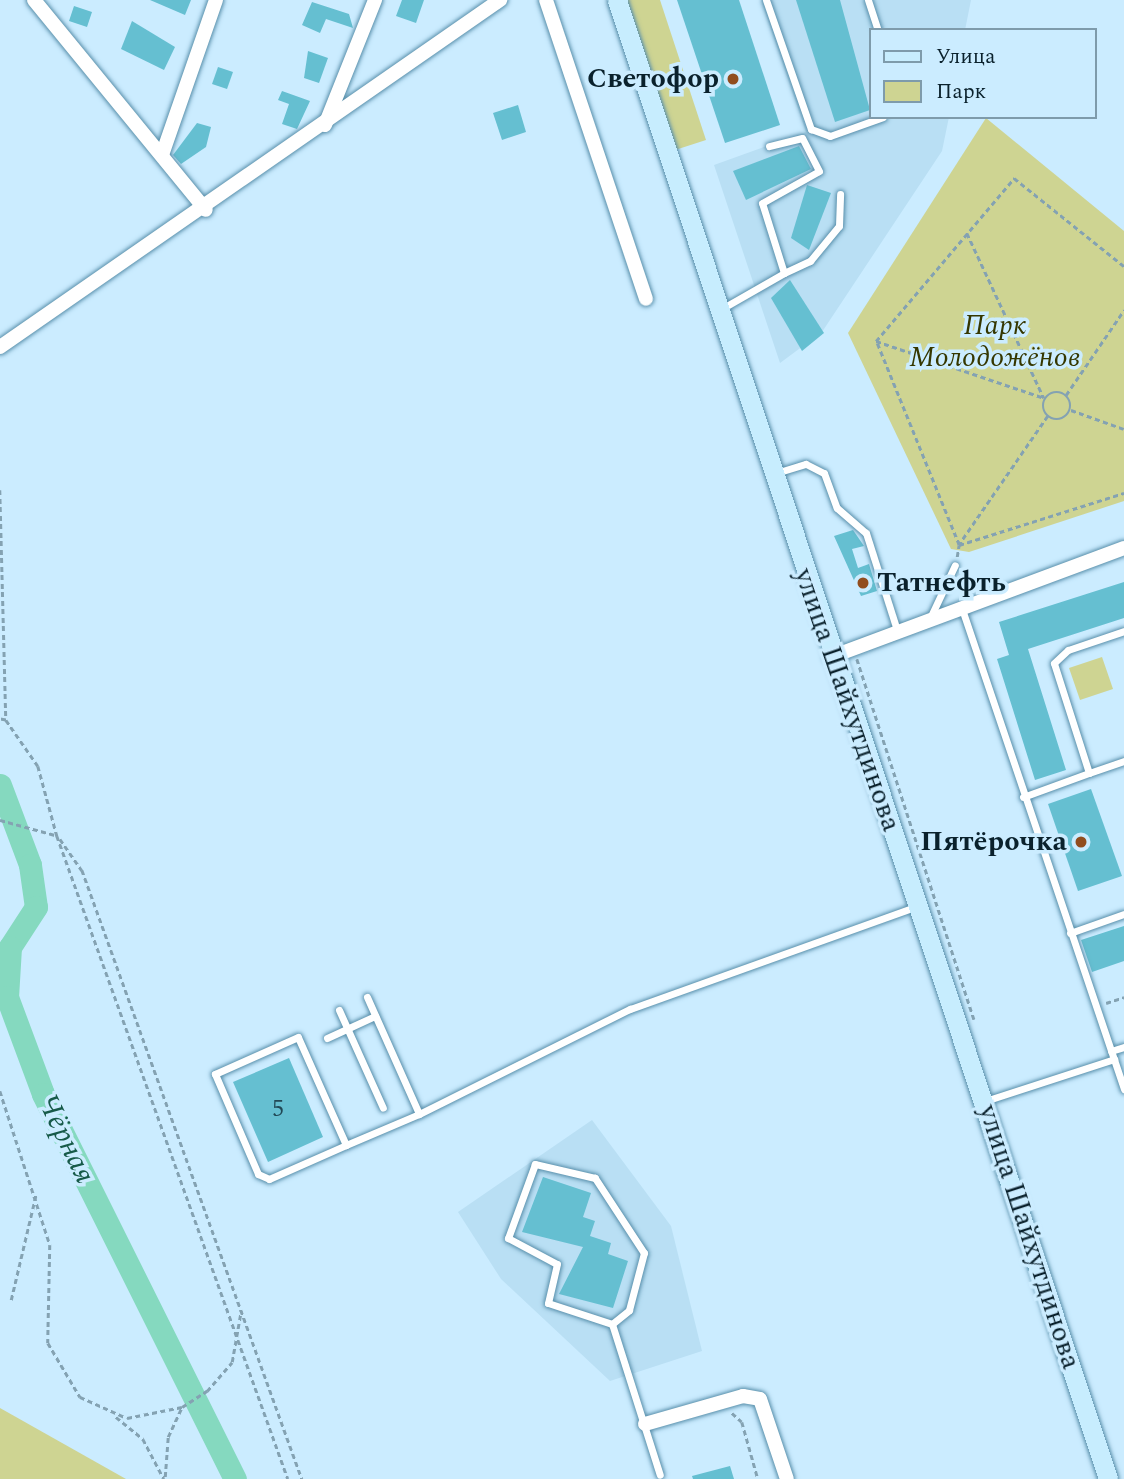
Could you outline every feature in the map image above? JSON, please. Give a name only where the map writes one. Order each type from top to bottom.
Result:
[{"type":"main road","name":"улица Шайхутдинова","points":[[617,0],[770,475],[984,1101],[1108,1479]]},
{"type":"street","points":[[34,0],[48,7],[206,210]]},
{"type":"street","points":[[162,155],[216,0]]},
{"type":"street","points":[[324,126],[375,0]]},
{"type":"street","points":[[0,348],[206,210],[500,0]]},
{"type":"street","points":[[546,0],[646,299]]},
{"type":"street","points":[[831,657],[961,604],[1124,548]]},
{"type":"street","points":[[645,1424],[743,1396],[760,1399],[787,1479]]},
{"type":"lane","points":[[766,0],[811,129],[830,136],[877,119]]},
{"type":"lane","points":[[868,0],[877,28]]},
{"type":"lane","points":[[769,146],[802,138],[818,166],[815,178],[762,203],[784,273]]},
{"type":"lane","points":[[716,312],[810,261],[839,226],[840,194]]},
{"type":"lane","points":[[770,475],[806,464],[824,473],[837,508],[866,533],[897,630]]},
{"type":"lane","points":[[932,616],[955,565]]},
{"type":"lane","points":[[961,604],[1023,797],[1124,1089]]},
{"type":"lane","points":[[1089,773],[1054,663],[1068,650],[1124,631]]},
{"type":"lane","points":[[1023,797],[1124,761]]},
{"type":"lane","points":[[346,1145],[296,1033],[213,1070],[262,1178],[346,1145],[419,1114],[630,1009],[918,906]]},
{"type":"lane","points":[[1070,933],[1124,914]]},
{"type":"lane","points":[[367,997],[419,1114]]},
{"type":"lane","points":[[339,1010],[383,1108]]},
{"type":"lane","points":[[327,1038],[375,1016]]},
{"type":"lane","points":[[984,1101],[1112,1055],[1124,1047]]},
{"type":"lane","points":[[535,1164],[596,1178],[644,1253],[629,1311],[612,1324],[548,1303],[557,1264],[508,1238],[535,1164]]},
{"type":"lane","points":[[612,1324],[660,1475]]},
{"type":"path","points":[[876,341],[1014,178],[1124,266]]},
{"type":"path","points":[[955,565],[960,545],[1048,416],[1044,398],[967,232]]},
{"type":"path","points":[[876,341],[1044,398],[1066,395],[1124,310]]},
{"type":"path","points":[[876,341],[960,545]]},
{"type":"path","points":[[1066,395],[1070,410]]},
{"type":"path","points":[[1048,416],[1063,419],[1070,410]]},
{"type":"path","points":[[1070,410],[1124,429]]},
{"type":"path","points":[[0,490],[6,720],[38,766],[57,836],[288,1479]]},
{"type":"path","points":[[960,545],[1124,493]]},
{"type":"path","points":[[0,719],[6,720]]},
{"type":"path","points":[[0,820],[20,821],[57,836],[82,870],[302,1479]]},
{"type":"path","points":[[1096,1006],[1124,997]]},
{"type":"path","points":[[0,1090],[37,1191],[51,1253],[48,1343],[70,1386],[143,1439],[165,1479]]},
{"type":"path","points":[[11,1300],[37,1191]]},
{"type":"path","points":[[110,1414],[142,1418],[182,1407],[207,1391],[232,1362],[242,1308]]},
{"type":"path","points":[[165,1479],[168,1437],[182,1407]]},
{"type":"path","points":[[719,1416],[740,1417],[758,1479]]},
{"type":"shaded area","points":[[761,0],[971,0],[965,28],[869,28],[869,119],[949,119],[942,151],[822,332],[780,363],[714,165],[806,132]]},
{"type":"shaded area","points":[[592,1120],[671,1226],[702,1351],[610,1381],[501,1279],[458,1212]]},
{"type":"green space","points":[[623,0],[660,0],[706,140],[672,151]]},
{"type":"green space","name":"Парк Молодожёнов","points":[[987,119],[1124,231],[1124,501],[969,552],[951,549],[848,333]]},
{"type":"green space","points":[[1102,657],[1113,689],[1080,700],[1069,668]]},
{"type":"green space","points":[[0,1408],[126,1479],[0,1479]]},
{"type":"building","points":[[150,0],[191,0],[185,15]]},
{"type":"building","points":[[402,0],[424,0],[416,23],[396,16]]},
{"type":"building","points":[[677,0],[739,0],[780,125],[725,143]]},
{"type":"building","points":[[796,0],[840,0],[869,110],[835,122]]},
{"type":"building","points":[[312,2],[349,14],[353,28],[326,19],[320,33],[302,25]]},
{"type":"building","points":[[74,6],[92,12],[87,27],[69,21]]},
{"type":"building","points":[[132,21],[175,47],[164,70],[121,49]]},
{"type":"building","points":[[308,51],[328,58],[319,83],[304,78]]},
{"type":"building","points":[[218,67],[233,72],[227,89],[212,84]]},
{"type":"building","points":[[282,91],[310,101],[297,129],[282,124],[289,104],[278,100]]},
{"type":"building","points":[[518,105],[526,132],[502,140],[493,113]]},
{"type":"building","points":[[197,123],[211,127],[206,147],[181,164],[173,155]]},
{"type":"building","points":[[799,146],[811,169],[746,200],[733,171]]},
{"type":"building","points":[[807,185],[831,193],[809,250],[791,238]]},
{"type":"building","points":[[790,280],[824,333],[802,351],[771,298]]},
{"type":"building","points":[[853,530],[864,546],[852,549],[858,568],[869,564],[877,591],[861,596],[834,536]]},
{"type":"building","points":[[1124,582],[1124,618],[1028,649],[1066,770],[1035,780],[997,659],[1009,655],[999,622]]},
{"type":"building","points":[[1091,789],[1122,876],[1078,891],[1048,804]]},
{"type":"building","points":[[1124,926],[1124,961],[1092,972],[1081,940]]},
{"type":"building","points":[[289,1058],[323,1137],[268,1162],[233,1082]]},
{"type":"building","points":[[543,1177],[591,1193],[583,1217],[595,1221],[590,1236],[611,1243],[608,1254],[628,1261],[613,1308],[559,1294],[583,1247],[522,1232]]},
{"type":"building","points":[[730,1466],[734,1479],[693,1479],[692,1476]]},
{"type":"waterway","name":"Чёрная","points":[[0,785],[30,865],[36,907],[10,947],[7,997],[43,1094],[235,1479]]},
{"type":"place","name":"Светофор","points":[[733,79]]},
{"type":"place","name":"Татнефть","points":[[863,583]]},
{"type":"place","name":"Пятёрочка","points":[[1081,842]]}]
